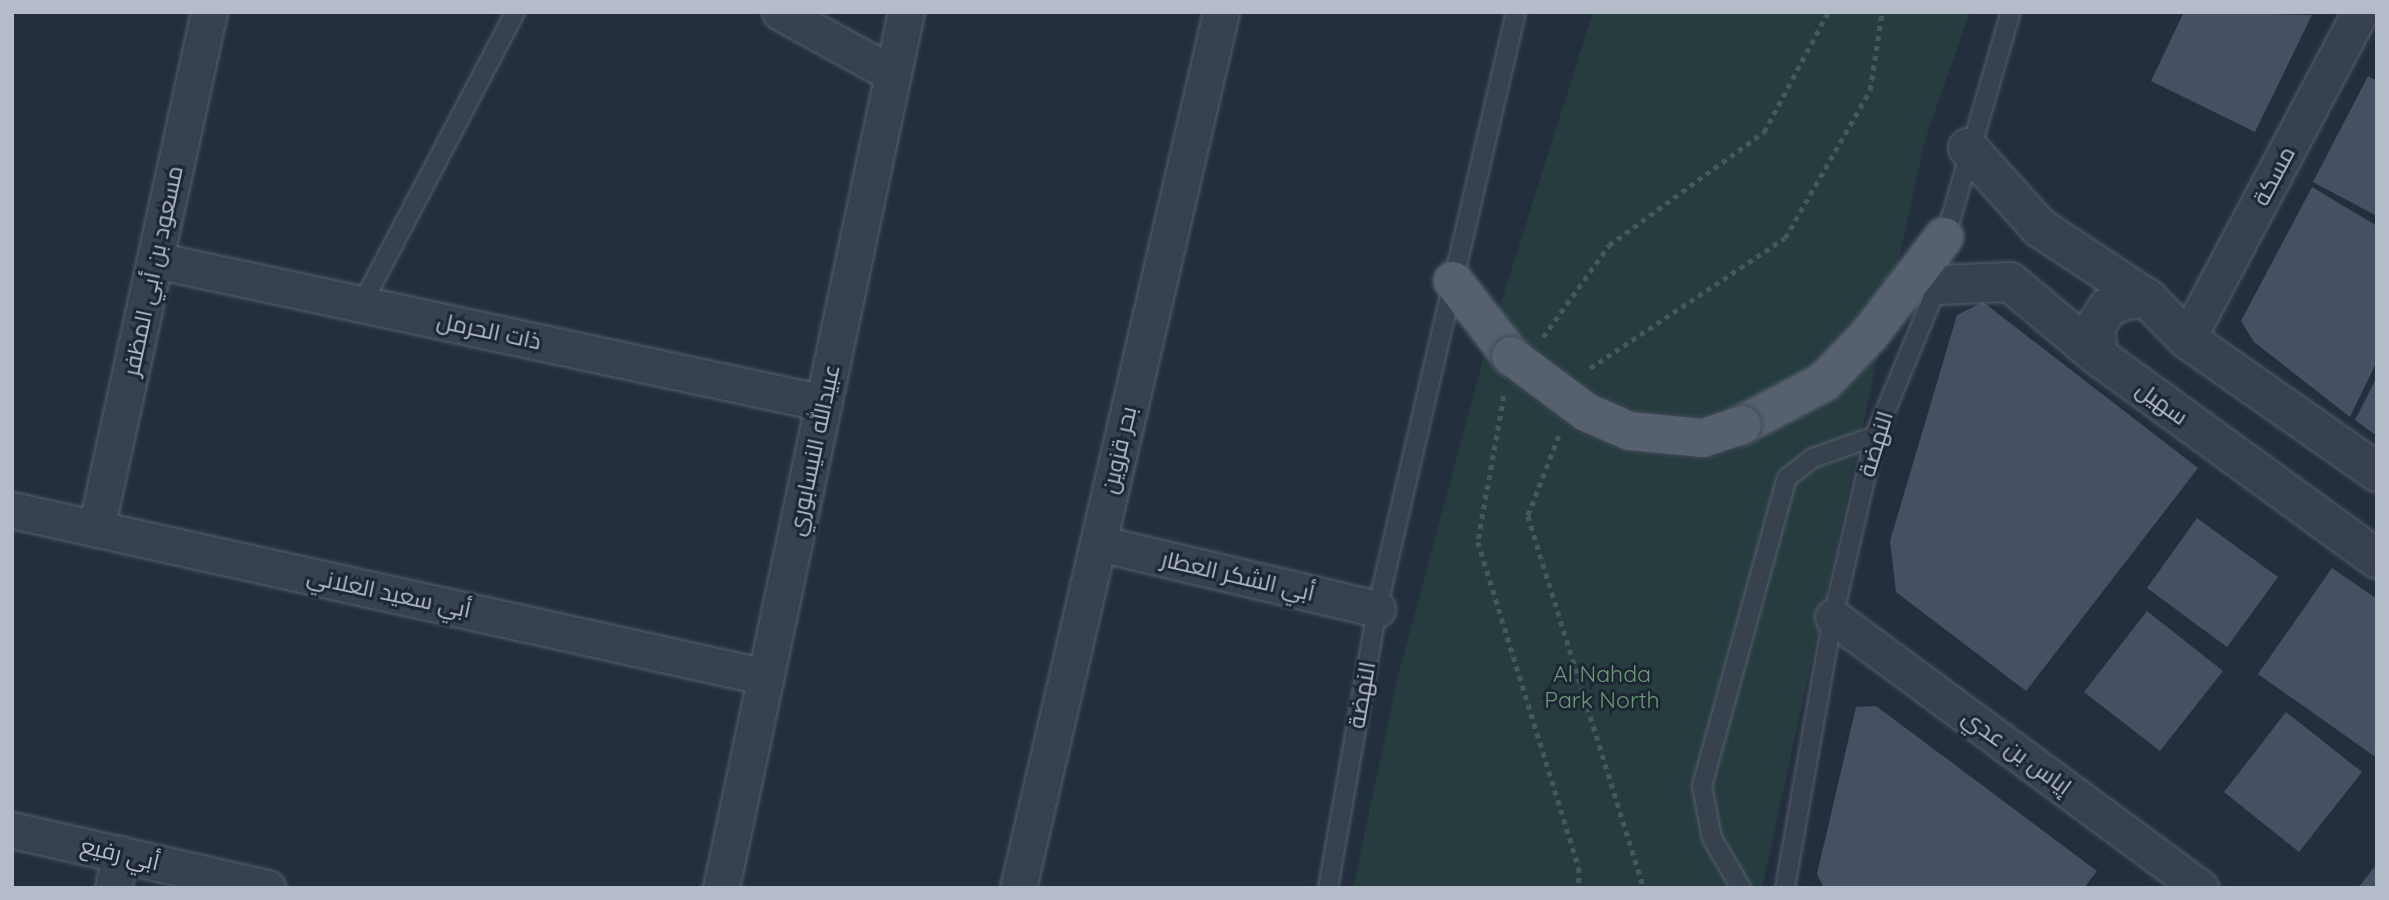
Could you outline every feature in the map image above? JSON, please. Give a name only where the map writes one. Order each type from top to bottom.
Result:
[{"type":"main road","points":[[1453,281],[1511,356],[1586,412],[1629,431],[1703,438],[1742,425],[1824,382],[1870,334],[1944,237]]},
{"type":"street","name":"مسعود بن أبي المظفر","points":[[96,529],[209,12]]},
{"type":"street","points":[[780,12],[893,74]]},
{"type":"street","name":"عبيدالله النيسابوري","points":[[721,888],[906,12]]},
{"type":"street","name":"بحر قزوين","points":[[1018,888],[1221,12]]},
{"type":"street","name":"مسكة","points":[[2187,339],[2360,12]]},
{"type":"street","points":[[1968,148],[2040,228],[2148,299],[2187,339],[2377,472]]},
{"type":"street","name":"ذات الحرمل","points":[[155,260],[824,403]]},
{"type":"street","name":"سهيل","points":[[1939,285],[2010,282],[2098,356],[2377,559]]},
{"type":"street","points":[[2098,356],[2095,327],[2108,307],[2128,299],[2148,299]]},
{"type":"street","name":"أبي سعيد العلاني","points":[[12,510],[766,677]]},
{"type":"street","name":"أبي الشكر العطار","points":[[1098,543],[1377,609]]},
{"type":"street","name":"إياس بن عدي","points":[[1833,617],[2200,888]]},
{"type":"street","name":"أبي رفيع","points":[[12,830],[268,888]]},
{"type":"street","points":[[113,888],[121,854]]},
{"type":"lane","points":[[362,304],[515,12]]},
{"type":"lane","name":"النهضة","points":[[1328,888],[1377,609],[1516,12]]},
{"type":"lane","name":"النهضة","points":[[1785,888],[1833,617],[1875,436],[1939,285],[1944,237],[1968,148],[2011,12]]},
{"type":"lane","points":[[1741,888],[1712,838],[1702,786],[1768,542],[1787,478],[1813,458],[1875,436]]},
{"type":"green space","name":"Al Nahda Park North","points":[[1593,12],[1970,12],[1925,140],[1762,888],[1353,888],[1398,676],[1484,356]]},
{"type":"building","points":[[2184,12],[2312,15],[2255,132],[2151,81]]},
{"type":"building","points":[[2368,76],[2377,81],[2377,216],[2313,182]]},
{"type":"building","points":[[2312,187],[2377,226],[2377,361],[2350,417],[2254,342],[2241,321]]},
{"type":"building","points":[[1983,302],[2198,468],[2026,691],[1896,592],[1890,541],[1957,315]]},
{"type":"building","points":[[2377,377],[2377,436],[2355,420]]},
{"type":"building","points":[[2197,518],[2278,577],[2227,647],[2147,588]]},
{"type":"building","points":[[2332,568],[2377,599],[2377,758],[2258,674]]},
{"type":"building","points":[[2147,611],[2223,671],[2160,751],[2084,692]]},
{"type":"building","points":[[1876,706],[2097,871],[2084,888],[1824,888],[1817,874],[1856,707]]},
{"type":"building","points":[[2286,712],[2362,772],[2299,852],[2224,792]]},
{"type":"building","points":[[2377,864],[2377,888],[2358,888]]}]
